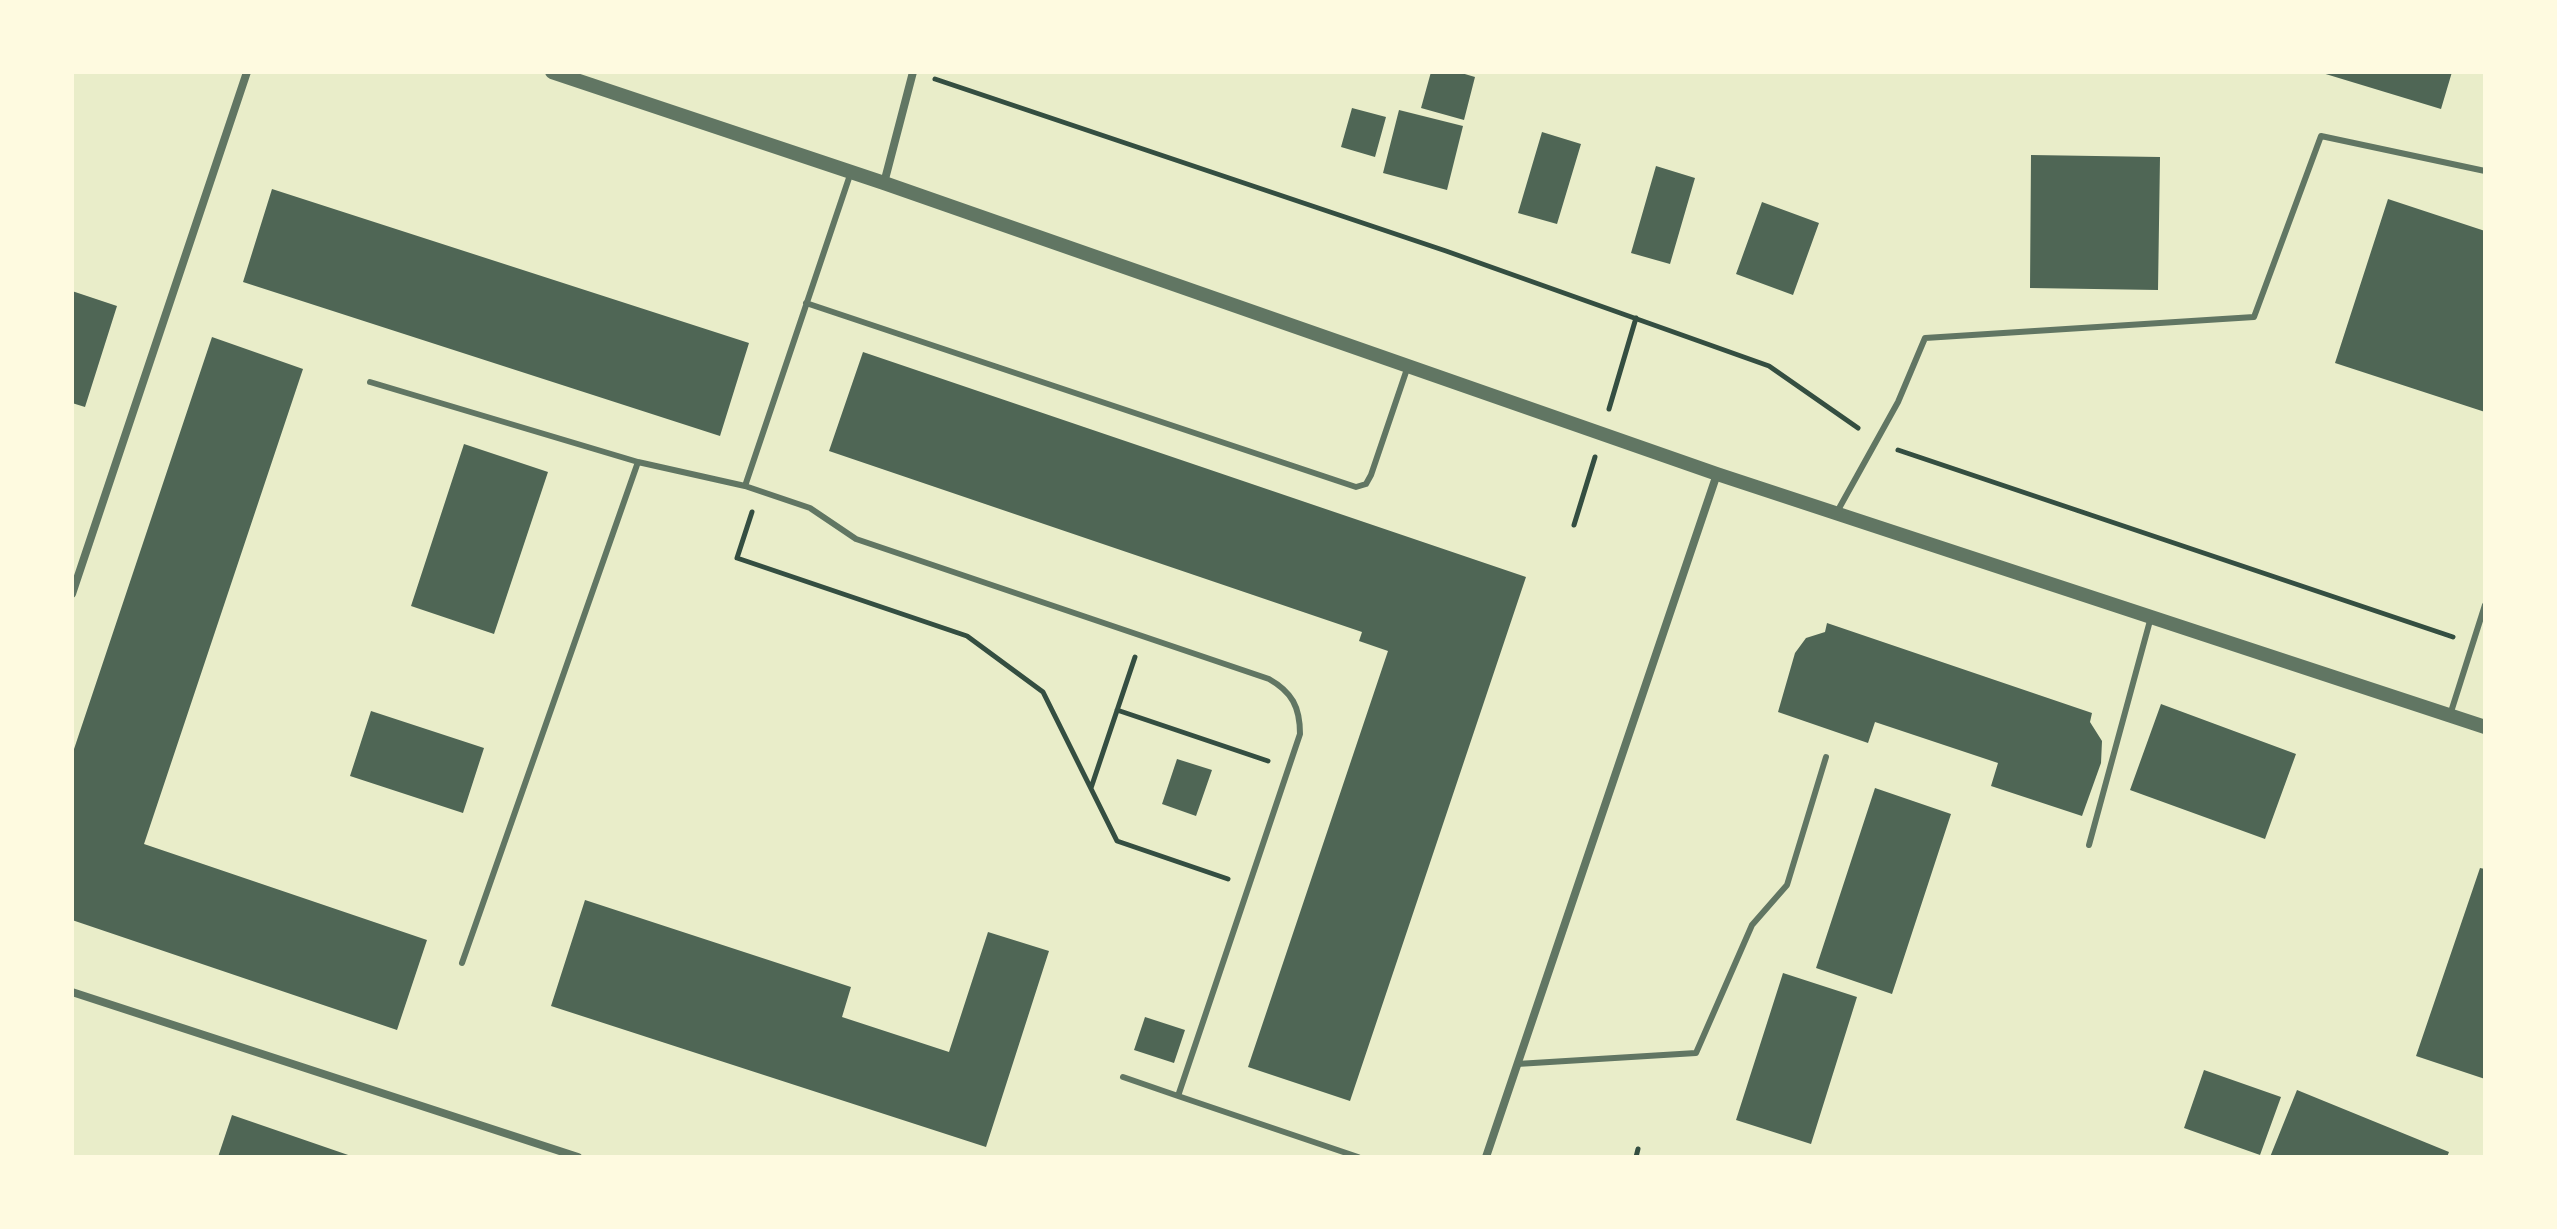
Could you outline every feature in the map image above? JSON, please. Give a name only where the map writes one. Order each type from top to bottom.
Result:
[{"type":"street","points":[[72,594],[247,72]]},
{"type":"street","points":[[552,72],[884,183],[1717,474],[2485,727]]},
{"type":"street","points":[[884,183],[913,72]]},
{"type":"street","points":[[1486,1157],[1717,474]]},
{"type":"street","points":[[72,992],[578,1157]]},
{"type":"lane","points":[[1837,512],[1878,439],[1925,338],[2254,317],[2321,136],[2485,171]]},
{"type":"lane","points":[[745,486],[851,172]]},
{"type":"lane","points":[[806,303],[1356,487],[1366,484],[1371,475],[1408,366]]},
{"type":"lane","points":[[370,382],[638,462],[745,486],[810,508],[856,539],[1269,679],[1284,688],[1294,701],[1300,718],[1300,734],[1178,1096]]},
{"type":"lane","points":[[462,963],[638,462]]},
{"type":"lane","points":[[2450,715],[2485,605]]},
{"type":"lane","points":[[2089,845],[2151,615]]},
{"type":"lane","points":[[1517,1064],[1696,1053],[1752,925],[1787,885],[1826,757]]},
{"type":"lane","points":[[1123,1077],[1358,1157]]},
{"type":"path","points":[[913,72],[1460,256],[1769,366],[1878,439],[1908,455],[2474,643]]},
{"type":"path","points":[[759,491],[737,558],[967,636],[1043,692],[1117,841],[1248,886]]},
{"type":"path","points":[[1090,789],[1142,636]]},
{"type":"path","points":[[1117,710],[1288,768]]},
{"type":"path","points":[[1636,1157],[1638,1149]]},
{"type":"building","points":[[1431,72],[1458,72],[1475,77],[1464,120],[1421,108]]},
{"type":"building","points":[[2319,72],[2452,72],[2441,109]]},
{"type":"building","points":[[1352,108],[1386,117],[1375,157],[1341,147]]},
{"type":"building","points":[[1399,110],[1463,126],[1447,190],[1383,173]]},
{"type":"building","points":[[1542,132],[1581,144],[1557,224],[1518,213]]},
{"type":"building","points":[[2031,155],[2160,157],[2158,290],[2030,288]]},
{"type":"building","points":[[1656,166],[1695,178],[1670,264],[1631,253]]},
{"type":"building","points":[[272,189],[749,343],[720,436],[243,282]]},
{"type":"building","points":[[2388,199],[2485,231],[2485,412],[2335,363]]},
{"type":"building","points":[[1762,202],[1819,223],[1793,295],[1736,274]]},
{"type":"building","points":[[72,291],[117,306],[85,407],[72,403]]},
{"type":"building","points":[[212,337],[303,369],[144,844],[427,940],[397,1030],[72,920],[72,755]]},
{"type":"building","points":[[863,352],[1526,577],[1350,1101],[1248,1067],[1388,651],[1359,641],[1362,632],[829,451]]},
{"type":"building","points":[[464,444],[548,472],[494,634],[411,606]]},
{"type":"building","points":[[1827,623],[2092,713],[2090,722],[2102,741],[2101,763],[2082,816],[1991,786],[1998,763],[1875,722],[1868,743],[1778,712],[1795,653],[1806,638],[1825,632]]},
{"type":"building","points":[[2161,704],[2296,754],[2265,839],[2130,790]]},
{"type":"building","points":[[371,711],[484,748],[463,813],[350,776]]},
{"type":"building","points":[[1177,759],[1212,770],[1196,816],[1162,804]]},
{"type":"building","points":[[1875,788],[1951,814],[1892,994],[1816,968]]},
{"type":"building","points":[[2480,868],[2485,869],[2485,1079],[2416,1056]]},
{"type":"building","points":[[585,900],[851,987],[842,1017],[949,1052],[988,932],[1049,951],[986,1147],[551,1006]]},
{"type":"building","points":[[1783,973],[1857,997],[1811,1144],[1736,1120]]},
{"type":"building","points":[[1145,1017],[1185,1030],[1174,1063],[1134,1050]]},
{"type":"building","points":[[2204,1070],[2281,1097],[2260,1155],[2184,1128]]},
{"type":"building","points":[[2297,1090],[2449,1152],[2447,1157],[2270,1157]]},
{"type":"building","points":[[232,1115],[354,1157],[218,1157]]}]
